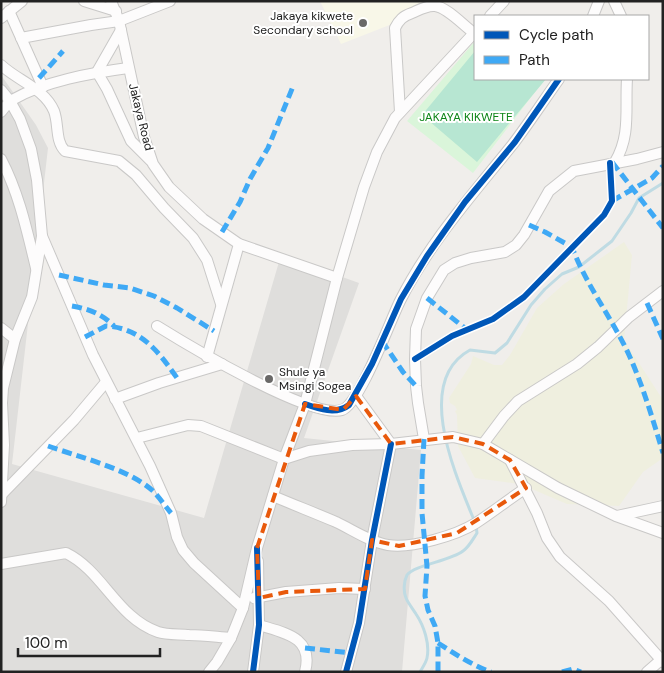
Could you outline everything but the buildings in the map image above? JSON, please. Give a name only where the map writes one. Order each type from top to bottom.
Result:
[{"type":"street","points":[[22,1],[5,14],[21,38],[40,88],[54,110],[60,147],[65,151],[119,161],[136,175],[193,238],[207,260],[222,304]]},
{"type":"street","points":[[84,1],[119,21]]},
{"type":"street","name":"Jakaya Road","points":[[111,1],[119,21],[144,137],[153,164],[169,187],[202,219],[239,244],[337,278]]},
{"type":"street","points":[[21,38],[119,21],[170,1]]},
{"type":"street","points":[[491,15],[504,1]]},
{"type":"street","points":[[593,15],[599,1]]},
{"type":"street","points":[[614,1],[621,15]]},
{"type":"street","points":[[400,112],[395,28],[398,21],[405,16],[433,6],[442,8],[474,31]]},
{"type":"street","points":[[97,72],[119,21]]},
{"type":"street","points":[[209,672],[231,638],[244,604],[284,459],[305,404],[337,278],[364,187],[377,152],[395,118],[474,33]]},
{"type":"street","points":[[1,65],[40,88]]},
{"type":"street","points":[[1,112],[10,101],[40,88],[97,72],[128,68]]},
{"type":"street","points":[[97,72],[131,141],[153,164]]},
{"type":"street","points":[[157,326],[207,357],[305,404],[336,411],[342,410],[356,396],[401,300],[427,256],[465,202],[514,142],[558,80]]},
{"type":"street","points":[[615,162],[623,149],[626,133],[627,80]]},
{"type":"street","points":[[1,90],[20,119],[31,149],[42,236],[37,273],[28,310],[15,339],[4,373],[2,403],[2,498]]},
{"type":"street","points":[[424,440],[416,386],[416,329],[427,298],[444,270],[455,263],[480,255],[505,252],[516,245],[524,235],[548,191],[574,170],[637,159],[663,152]]},
{"type":"street","points":[[1,159],[21,211],[37,273]]},
{"type":"street","points":[[42,236],[93,355],[137,438],[171,512],[177,536],[183,550],[194,563],[244,604]]},
{"type":"street","points":[[207,357],[239,244]]},
{"type":"street","points":[[483,444],[518,401],[577,364],[629,317],[663,291]]},
{"type":"street","points":[[1,328],[15,339]]},
{"type":"street","points":[[115,399],[222,364]]},
{"type":"street","points":[[2,498],[74,420],[106,382]]},
{"type":"street","points":[[346,672],[359,624],[372,540],[391,444],[356,396]]},
{"type":"street","points":[[137,438],[188,425],[201,426],[284,459],[309,451],[391,444],[453,436],[483,444],[558,488],[616,516],[663,533]]},
{"type":"street","points":[[510,460],[526,488],[547,538],[560,557],[609,601],[662,660],[647,672]]},
{"type":"street","points":[[273,496],[372,540],[399,546],[457,532],[475,523],[526,488]]},
{"type":"street","points":[[616,516],[663,506]]},
{"type":"street","points":[[253,672],[259,625],[258,548]]},
{"type":"street","points":[[1,564],[66,553],[74,557],[101,583],[124,611],[145,626],[160,633],[231,638]]},
{"type":"street","points":[[244,604],[286,592],[339,588],[365,589]]},
{"type":"street","points":[[259,625],[282,632],[301,642],[307,656],[305,672]]},
{"type":"highlighted area","points":[[356,396],[391,444],[453,437],[483,444],[510,460],[526,488],[457,533],[399,546],[372,540],[365,589],[286,592],[259,598],[257,548],[305,404],[343,410]]},
{"type":"shaded area","name":"Jakaya kikwete Secondary school","points":[[320,1],[451,1],[341,44]]},
{"type":"shaded area","points":[[1,75],[36,125],[48,148],[12,464],[204,518],[281,255],[359,283],[304,438],[421,450],[402,672],[1,672]]},
{"type":"green space","name":"JAKAYA KIKWETE","points":[[474,42],[474,80],[544,80],[473,173],[407,121]]},
{"type":"green space","name":"JAKAYA KIKWETE","points":[[474,52],[474,80],[545,80],[477,162],[422,115]]},
{"type":"green space","points":[[624,242],[632,255],[624,340],[663,400],[663,458],[643,472],[619,506],[567,504],[520,484],[475,478],[458,446],[457,415],[455,411],[457,410],[450,403],[449,398],[471,364],[473,356],[494,365],[502,365],[510,355],[537,308],[564,284]]},
{"type":"waterway","points":[[474,520],[458,479],[444,430],[441,406],[444,383],[453,364],[470,350],[495,353],[507,343],[531,305],[545,289],[562,274],[579,267],[612,241],[639,198],[663,183]]},
{"type":"waterway","points":[[420,672],[427,658],[427,641],[422,624],[405,595],[406,577],[417,568],[450,558],[463,551],[477,533],[476,526]]},
{"type":"marked path","points":[[39,78],[63,51]]},
{"type":"marked path","points":[[222,232],[268,148],[294,84]]},
{"type":"marked path","points":[[612,162],[663,228]]},
{"type":"marked path","points":[[612,201],[652,178],[663,166]]},
{"type":"marked path","points":[[529,225],[572,247],[584,275],[629,355],[652,416],[663,453]]},
{"type":"marked path","points":[[59,275],[104,285],[130,288],[154,296],[214,331]]},
{"type":"marked path","points":[[427,298],[466,329]]},
{"type":"marked path","points":[[647,303],[663,339]]},
{"type":"marked path","points":[[72,306],[95,313],[105,318],[114,326]]},
{"type":"marked path","points":[[85,337],[106,326],[129,331],[148,343],[177,378]]},
{"type":"marked path","points":[[382,341],[403,372],[416,386]]},
{"type":"marked path","points":[[424,439],[422,513],[427,566],[425,596],[428,610],[435,626],[438,643],[438,672]]},
{"type":"marked path","points":[[48,446],[103,464],[131,476],[153,491],[171,513]]},
{"type":"marked path","points":[[438,643],[470,663],[491,672]]},
{"type":"marked path","points":[[305,648],[351,653]]},
{"type":"marked path","points":[[562,672],[573,669],[581,672]]},
{"type":"cycle path","points":[[305,404],[333,410],[339,410],[349,405],[372,364],[401,299],[427,256],[465,202],[515,142],[558,80]]},
{"type":"cycle path","points":[[415,359],[452,336],[493,319],[524,297],[604,215],[612,201],[610,163]]},
{"type":"cycle path","points":[[346,672],[359,623],[372,540],[391,444]]},
{"type":"cycle path","points":[[253,672],[259,625],[257,548]]},
{"type":"place","name":"Jakaya kikwete Secondary school","points":[[363,23]]},
{"type":"place","name":"Shule ya Msingi Sogea","points":[[269,379]]}]
